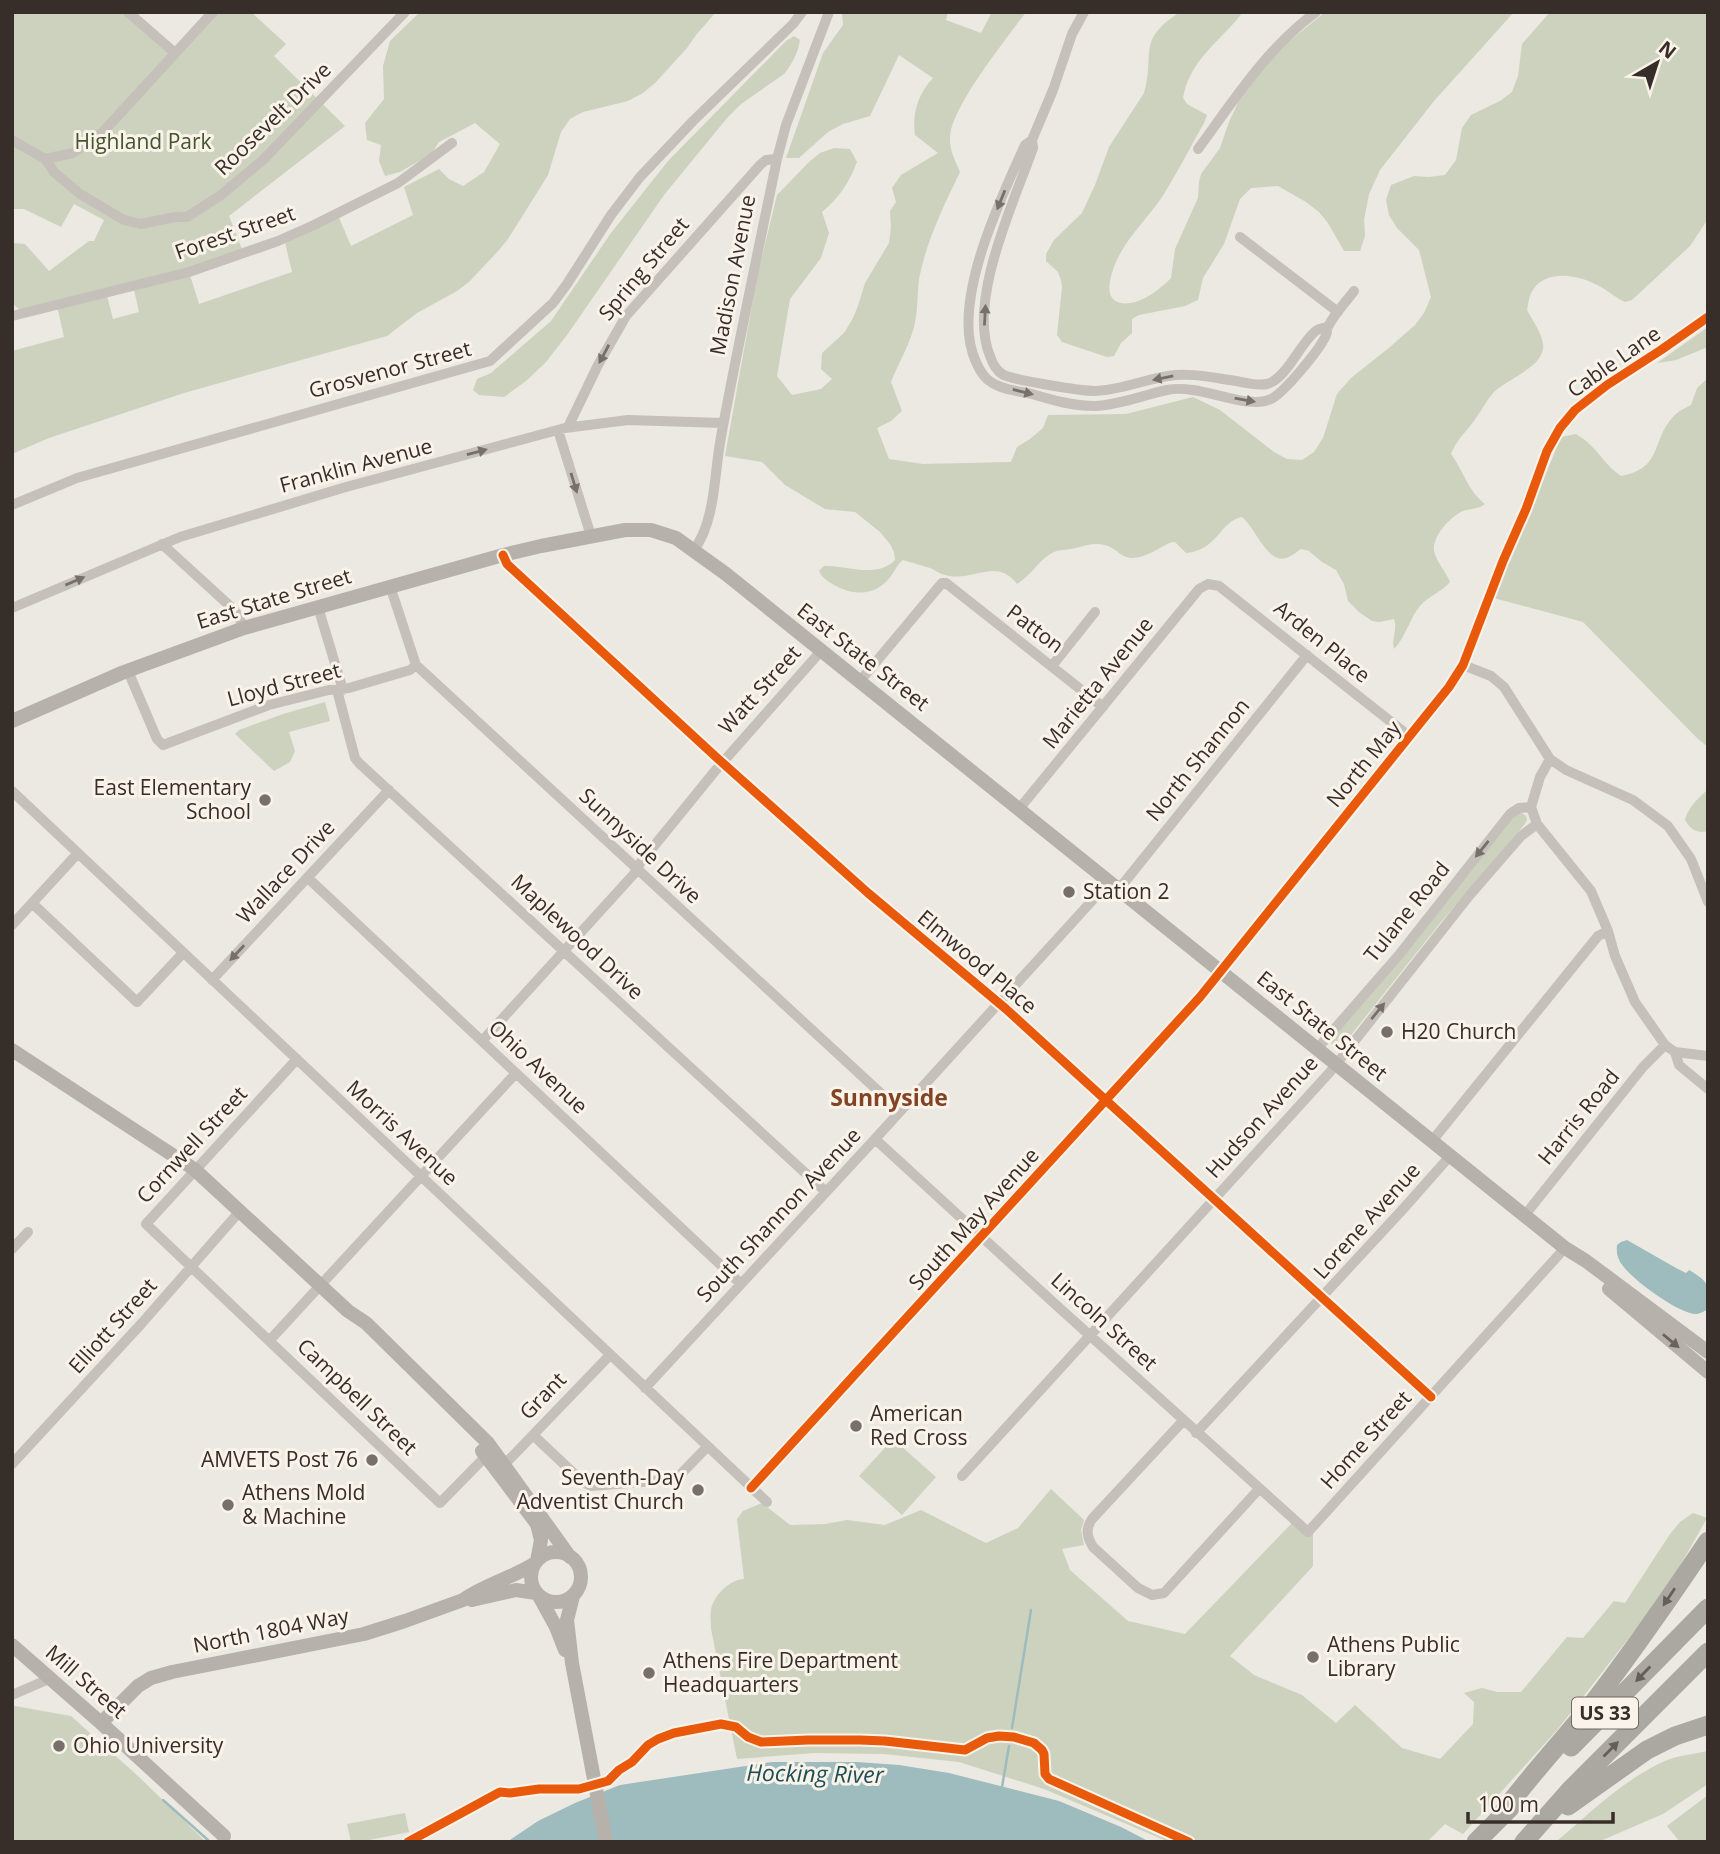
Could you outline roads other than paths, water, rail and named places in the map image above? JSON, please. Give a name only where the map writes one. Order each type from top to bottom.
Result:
[{"type":"highway","points":[[1500,1817],[1594,1702],[1708,1541]]},
{"type":"highway","name":"US 33","points":[[1476,1842],[1708,1608]]},
{"type":"highway","name":"US 33","points":[[1528,1838],[1570,1790],[1708,1652]]},
{"type":"highway","points":[[1528,1838],[1647,1750],[1675,1736],[1708,1725]]},
{"type":"main road","name":"East State Street","points":[[12,721],[128,671],[244,628],[390,586],[502,555],[591,536],[633,529],[668,534],[694,550],[860,681],[1525,1215],[1565,1248],[1583,1268],[1708,1372]]},
{"type":"main road","points":[[12,1050],[194,1170],[348,1311],[366,1323],[448,1402],[505,1464],[577,1564],[581,1576],[567,1616],[572,1663],[606,1842]]},
{"type":"main road","name":"East State Street","points":[[1565,1248],[1708,1352]]},
{"type":"main road","points":[[348,1311],[360,1329],[486,1455],[537,1524],[541,1540],[530,1577],[531,1584],[556,1627],[572,1663]]},
{"type":"main road","points":[[536,1562],[542,1556],[554,1552],[570,1557]]},
{"type":"main road","name":"North 1804 Way","points":[[101,1723],[138,1686],[151,1678],[364,1634],[463,1600],[536,1562]]},
{"type":"main road","name":"North 1804 Way","points":[[463,1600],[516,1590],[538,1595]]},
{"type":"main road","points":[[538,1595],[556,1603],[573,1597]]},
{"type":"main road","name":"Mill Street","points":[[12,1645],[226,1839]]},
{"type":"street","points":[[128,12],[175,52]]},
{"type":"street","points":[[44,159],[74,153],[102,133],[214,12]]},
{"type":"street","name":"Roosevelt Drive","points":[[12,140],[44,159],[71,187],[124,220],[141,224],[187,217],[221,195],[263,160],[405,12]]},
{"type":"street","name":"Grosvenor Street","points":[[12,505],[77,478],[490,361],[553,303],[622,199],[640,177],[802,12]]},
{"type":"street","name":"Madison Avenue","points":[[694,550],[707,527],[723,424],[777,159],[786,125],[829,12]]},
{"type":"street","points":[[1084,12],[1072,34],[1032,140],[1025,145],[1006,188],[971,288],[968,337],[980,370],[991,382],[1060,402],[1082,405],[1127,402],[1181,388],[1261,403],[1273,398],[1292,381],[1354,291]]},
{"type":"street","points":[[1198,149],[1253,73],[1281,43],[1317,12]]},
{"type":"street","points":[[1032,140],[1034,148],[1002,233],[988,282],[984,321],[986,347],[993,363],[1002,374],[1093,391],[1121,388],[1168,376],[1189,375],[1258,385],[1270,383],[1279,377],[1317,330],[1327,327]]},
{"type":"street","name":"Forest Street","points":[[12,316],[199,269],[278,241],[398,183],[452,143]]},
{"type":"street","name":"Spring Street","points":[[563,429],[626,316],[760,165],[766,160],[777,159]]},
{"type":"street","points":[[1240,237],[1338,312]]},
{"type":"street","name":"Cable Lane","points":[[1503,561],[1547,451],[1567,418],[1607,385],[1708,317]]},
{"type":"street","name":"Franklin Avenue","points":[[12,608],[162,544],[224,523],[563,429],[628,420],[723,424]]},
{"type":"street","points":[[563,429],[591,536]]},
{"type":"street","points":[[162,544],[230,606],[244,628]]},
{"type":"street","name":"Elmwood Place","points":[[502,555],[507,564],[722,762],[868,893],[999,1002],[1431,1396]]},
{"type":"street","name":"North May","points":[[1221,971],[1449,687],[1463,665],[1503,561]]},
{"type":"street","name":"Patton","points":[[860,681],[942,583],[946,583],[1103,707]]},
{"type":"street","name":"Arden Place","points":[[1208,584],[1219,586],[1409,736]]},
{"type":"street","name":"Marietta Avenue","points":[[1019,809],[1199,589],[1208,584]]},
{"type":"street","name":"Sunnyside Drive","points":[[390,586],[416,666],[900,1111]]},
{"type":"street","name":"Maplewood Drive","points":[[318,607],[355,758],[826,1192]]},
{"type":"street","points":[[1052,666],[1095,612]]},
{"type":"street","name":"Watt Street","points":[[482,1041],[633,875],[722,762],[821,651]]},
{"type":"street","name":"North Shannon","points":[[1114,885],[1307,655]]},
{"type":"street","points":[[1463,665],[1491,676],[1504,687],[1549,760],[1575,775],[1633,800],[1668,826],[1691,859],[1708,902]]},
{"type":"street","name":"Lloyd Street","points":[[128,671],[157,739],[163,745],[269,705],[329,690],[340,690],[416,666]]},
{"type":"street","points":[[1549,760],[1540,777],[1531,807],[1537,824],[1591,891],[1635,1002],[1670,1048],[1679,1065],[1708,1089]]},
{"type":"street","name":"Wallace Drive","points":[[212,980],[389,790]]},
{"type":"street","name":"Morris Avenue","points":[[12,791],[767,1502]]},
{"type":"street","name":"Tulane Road","points":[[1317,1049],[1398,957],[1510,814],[1519,808],[1531,807]]},
{"type":"street","name":"Tulane Road","points":[[1335,1064],[1469,896],[1521,836],[1537,824]]},
{"type":"street","points":[[12,925],[78,853]]},
{"type":"street","name":"Ohio Avenue","points":[[308,878],[741,1284]]},
{"type":"street","name":"South Shannon Avenue","points":[[645,1388],[999,1002],[1114,885]]},
{"type":"street","points":[[32,903],[137,1002],[183,953]]},
{"type":"street","points":[[1432,1142],[1592,943],[1608,931]]},
{"type":"street","name":"South May Avenue","points":[[751,1488],[1188,1011],[1221,971]]},
{"type":"street","points":[[1670,1048],[1708,1056]]},
{"type":"street","name":"Harris Road","points":[[1525,1215],[1643,1067],[1670,1048]]},
{"type":"street","name":"Cornwell Street","points":[[270,1340],[146,1224],[296,1059]]},
{"type":"street","name":"Hudson Avenue","points":[[962,1476],[1335,1064]]},
{"type":"street","points":[[421,1177],[516,1073]]},
{"type":"street","name":"Lincoln Street","points":[[876,1139],[1196,1433],[1308,1532]]},
{"type":"street","name":"Lorene Avenue","points":[[1196,1433],[1450,1156]]},
{"type":"street","name":"Campbell Street","points":[[421,1177],[270,1340],[440,1503],[486,1455]]},
{"type":"street","name":"Elliott Street","points":[[12,1464],[240,1212]]},
{"type":"street","points":[[12,1249],[28,1231]]},
{"type":"street","name":"Home Street","points":[[1308,1532],[1565,1248]]},
{"type":"street","name":"Grant","points":[[505,1464],[610,1355]]},
{"type":"street","points":[[1183,1421],[1087,1527],[1089,1541],[1093,1547],[1120,1572],[1145,1593],[1164,1593],[1259,1489]]},
{"type":"street","points":[[533,1435],[583,1482],[591,1486],[678,1477],[708,1447]]},
{"type":"street","points":[[12,1695],[49,1679]]},
{"type":"water","points":[[1627,1240],[1676,1268],[1686,1273],[1689,1270],[1701,1278],[1707,1285],[1708,1309],[1697,1314],[1689,1313],[1657,1296],[1636,1280],[1618,1256],[1617,1245]]},
{"type":"water","name":"Hocking River","points":[[772,1762],[857,1762],[949,1773],[1059,1801],[1150,1842],[507,1842],[538,1821],[620,1785]]},
{"type":"waterway","points":[[1012,1728],[1031,1610]]},
{"type":"waterway","points":[[1002,1787],[1009,1746]]},
{"type":"waterway","points":[[163,1800],[208,1840]]},
{"type":"place","name":"East Elementary School","points":[[265,800]]},
{"type":"place","name":"Station 2","points":[[1069,892]]},
{"type":"place","name":"H20 Church","points":[[1387,1032]]},
{"type":"place","name":"American Red Cross","points":[[856,1426]]},
{"type":"place","name":"AMVETS Post 76","points":[[372,1460]]},
{"type":"place","name":"Seventh-Day Adventist Church","points":[[698,1490]]},
{"type":"place","name":"Athens Mold & Machine","points":[[228,1505]]},
{"type":"place","name":"Athens Public Library","points":[[1313,1657]]},
{"type":"place","name":"Athens Fire Department Headquarters","points":[[649,1673]]},
{"type":"place","name":"Ohio University","points":[[59,1746]]},
{"type":"district","name":"Sunnyside","points":[[889,1098]]},
{"type":"park label","name":"Highland Park","points":[[143,142]]}]
